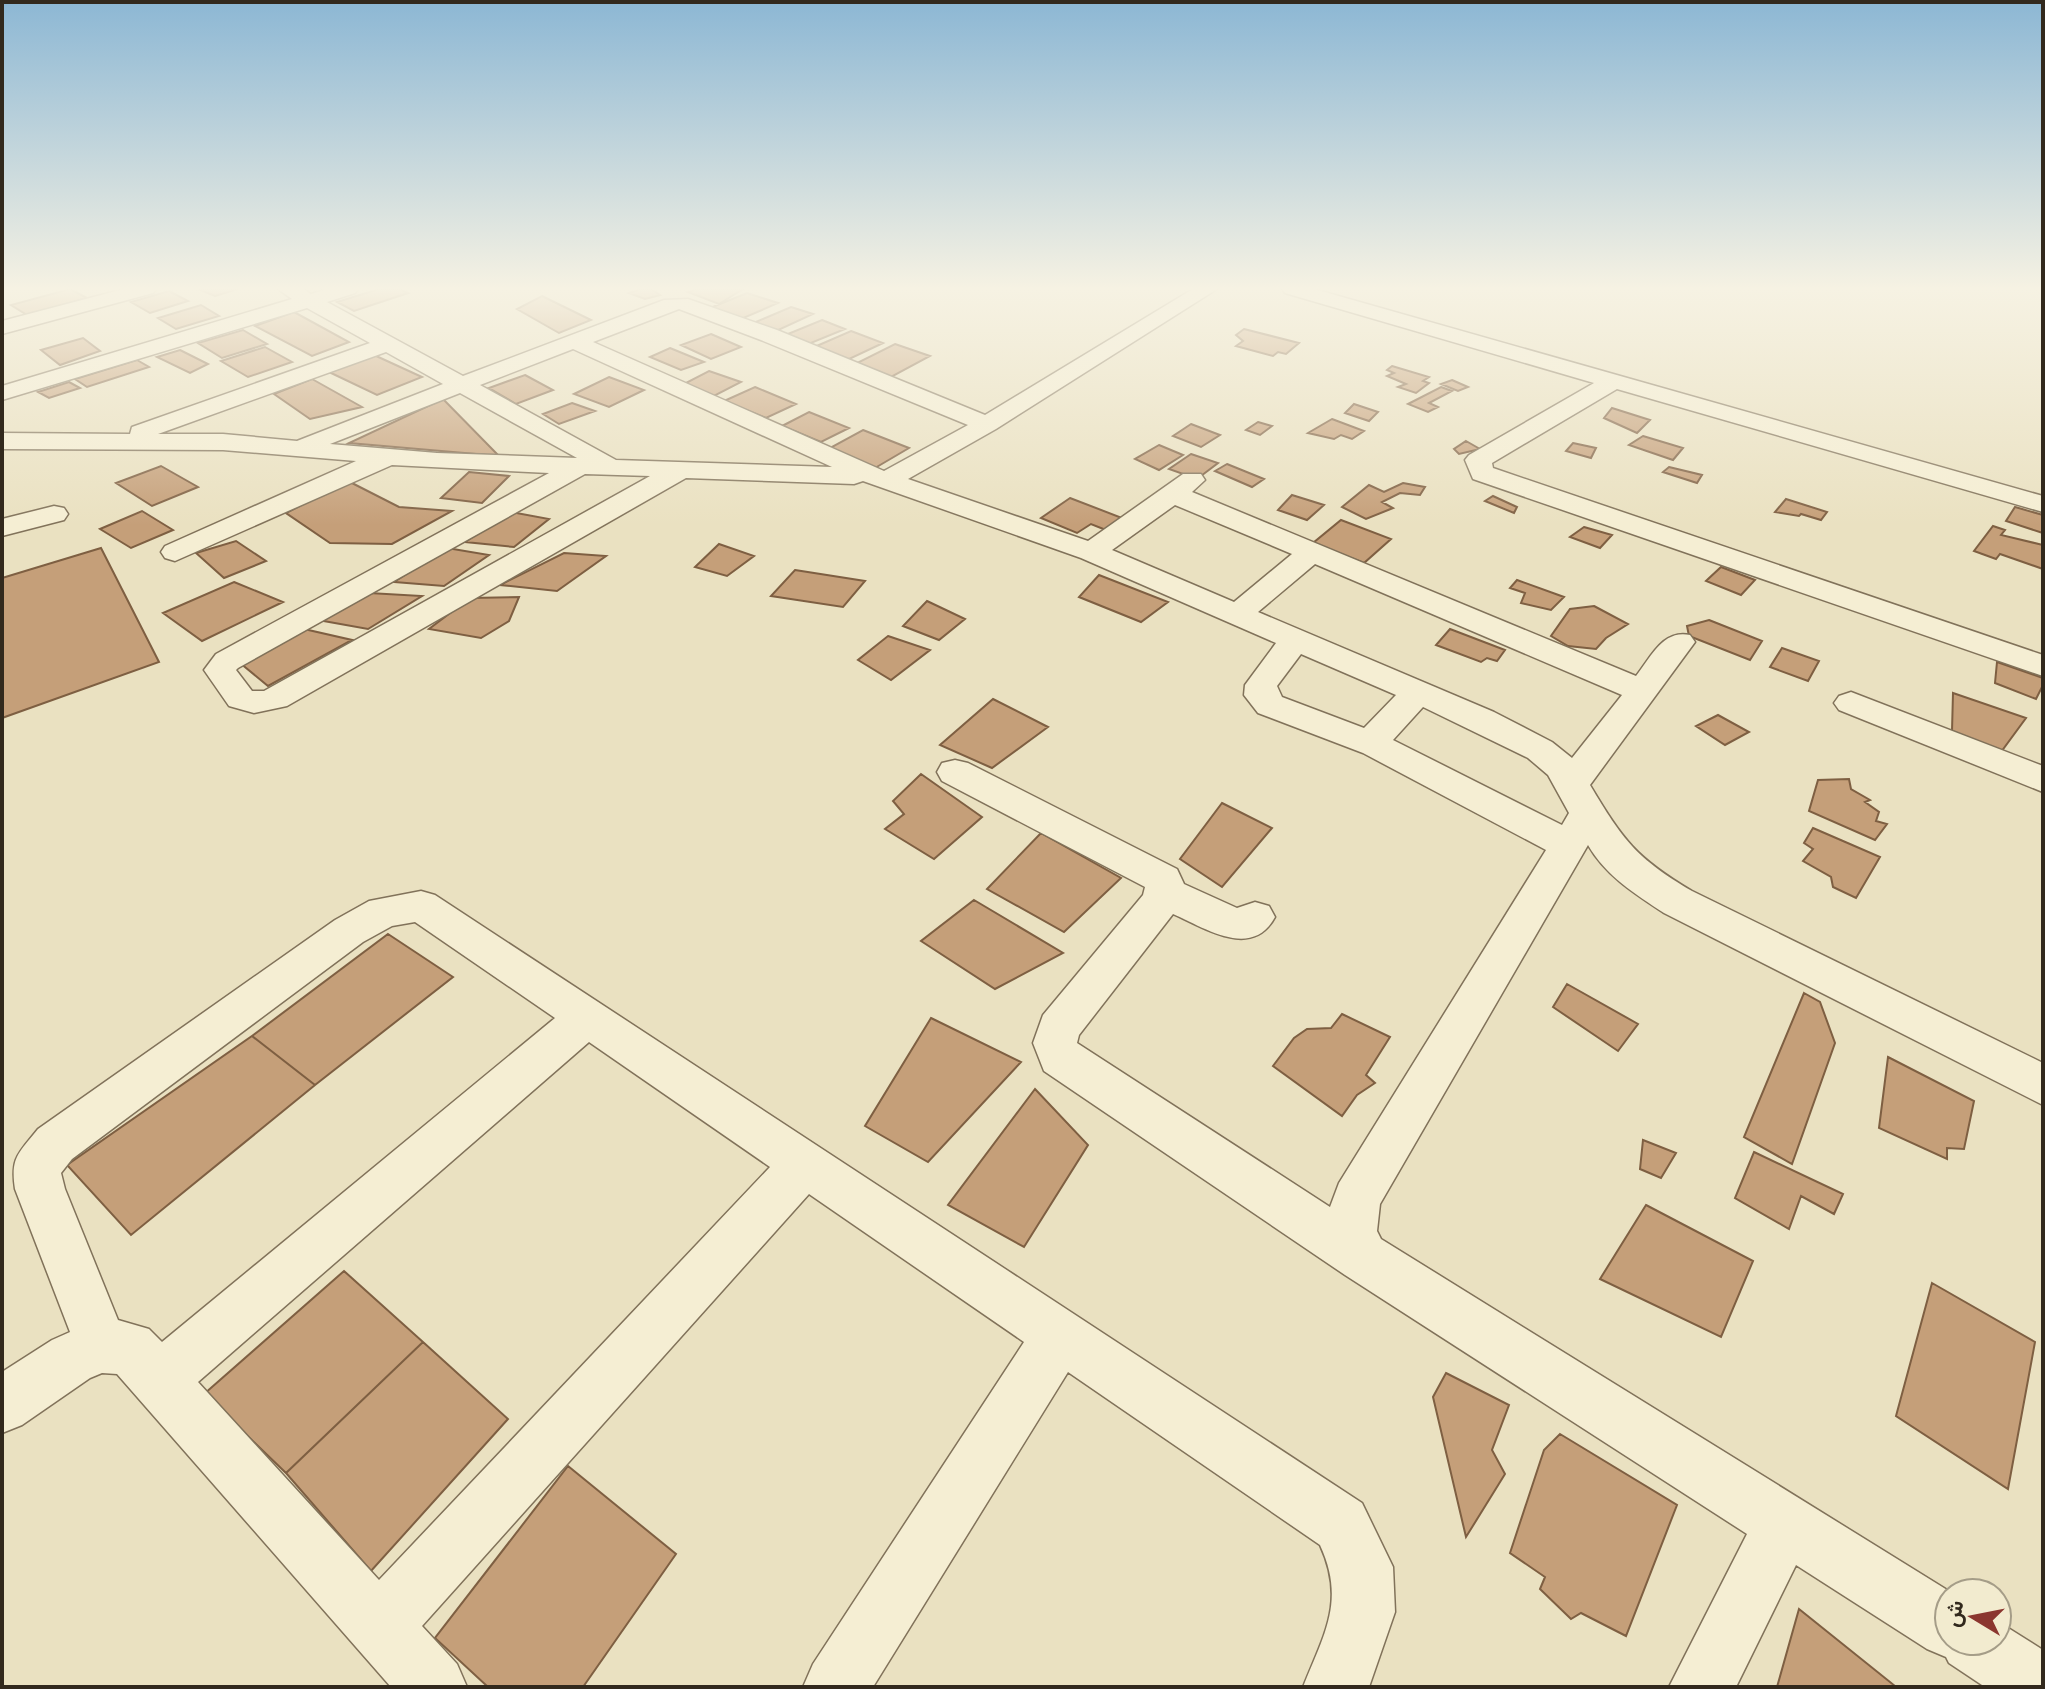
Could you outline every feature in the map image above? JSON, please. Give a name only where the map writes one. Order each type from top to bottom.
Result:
[{"type":"street","points":[[2,393],[86,368]]},
{"type":"street","points":[[120,439],[320,368]]},
{"type":"street","points":[[429,368],[615,469]]},
{"type":"street","points":[[297,447],[508,368]]},
{"type":"street","points":[[632,368],[880,479],[1091,552],[1418,692],[1540,750],[1561,767],[1576,814],[1640,879],[1678,902],[2043,1085]]},
{"type":"street","points":[[846,368],[987,424]]},
{"type":"street","points":[[2,441],[120,439],[297,447],[577,468],[880,479],[987,424],[1079,368]]},
{"type":"street","points":[[1568,368],[2043,504]]},
{"type":"street","points":[[1614,381],[1478,460],[1482,473],[2043,666]]},
{"type":"street","points":[[175,552],[389,456]]},
{"type":"street","points":[[577,468],[227,661],[220,670],[229,687],[241,701],[252,704],[275,699],[679,471]]},
{"type":"street","points":[[1091,552],[1183,487],[1312,552],[1642,691]]},
{"type":"street","points":[[2,528],[54,514]]},
{"type":"street","points":[[1238,614],[1312,552]]},
{"type":"street","points":[[1295,640],[1261,685],[1261,695],[1270,705],[1375,745],[1576,814]]},
{"type":"street","points":[[1363,1257],[1352,1232],[1356,1199],[1576,814],[1642,691],[1679,642]]},
{"type":"street","points":[[1375,745],[1377,735],[1418,692]]},
{"type":"street","points":[[1851,703],[2043,780]]},
{"type":"street","points":[[955,772],[1163,879],[1166,893]]},
{"type":"street","points":[[1166,893],[1233,924],[1244,924],[1255,917]]},
{"type":"street","points":[[1166,893],[1059,1028],[1055,1043],[1060,1058],[1363,1257],[1933,1617]]},
{"type":"street","points":[[102,1346],[40,1189],[36,1168],[55,1144],[349,931],[383,912],[421,906],[1341,1524],[1362,1567],[1364,1612],[1336,1687]]},
{"type":"street","points":[[158,1381],[587,1017]]},
{"type":"street","points":[[379,1626],[805,1164]]},
{"type":"street","points":[[836,1687],[1060,1335]]},
{"type":"street","points":[[2,1405],[71,1359],[102,1346],[130,1348],[434,1687]]},
{"type":"street","points":[[1702,1687],[1786,1522]]},
{"type":"street","points":[[1996,1657],[2043,1687]]},
{"type":"building","points":[[111,368],[146,368],[87,387],[75,379]]},
{"type":"building","points":[[179,368],[200,368],[190,373]]},
{"type":"building","points":[[233,368],[275,368],[248,377]]},
{"type":"building","points":[[340,368],[402,368],[422,377],[377,395],[329,372]]},
{"type":"building","points":[[866,368],[908,368],[891,377]]},
{"type":"building","points":[[1398,368],[1429,377],[1423,381],[1429,383],[1416,393],[1398,387],[1406,384],[1387,376],[1394,373],[1387,370]]},
{"type":"building","points":[[709,371],[741,382],[710,398],[678,387]]},
{"type":"building","points":[[525,375],[553,390],[516,404],[489,388]]},
{"type":"building","points":[[609,377],[644,390],[609,407],[574,394]]},
{"type":"building","points":[[312,379],[362,407],[310,419],[274,394]]},
{"type":"building","points":[[1452,380],[1468,387],[1458,391],[1441,384]]},
{"type":"building","points":[[69,382],[80,388],[49,398],[38,392]]},
{"type":"building","points":[[755,387],[796,404],[766,418],[724,401]]},
{"type":"building","points":[[1441,387],[1452,391],[1429,403],[1438,407],[1428,412],[1408,404]]},
{"type":"building","points":[[443,399],[499,456],[349,443]]},
{"type":"building","points":[[572,403],[595,411],[559,424],[543,414]]},
{"type":"building","points":[[1354,404],[1378,412],[1369,421],[1345,413]]},
{"type":"building","points":[[1612,408],[1650,420],[1637,433],[1604,418]]},
{"type":"building","points":[[809,412],[849,428],[821,442],[782,426]]},
{"type":"building","points":[[1332,419],[1364,431],[1352,439],[1341,435],[1334,439],[1308,433]]},
{"type":"building","points":[[1258,422],[1272,426],[1260,435],[1246,430]]},
{"type":"building","points":[[1191,424],[1220,435],[1201,447],[1173,436]]},
{"type":"building","points":[[863,430],[909,448],[875,468],[828,449]]},
{"type":"building","points":[[1643,436],[1683,448],[1673,460],[1629,445]]},
{"type":"building","points":[[1466,441],[1480,449],[1459,454],[1454,449]]},
{"type":"building","points":[[1573,443],[1596,448],[1591,458],[1566,451]]},
{"type":"building","points":[[1159,445],[1183,455],[1159,470],[1135,459]]},
{"type":"building","points":[[1191,454],[1218,463],[1197,479],[1169,469]]},
{"type":"building","points":[[1227,464],[1264,479],[1252,487],[1215,471]]},
{"type":"building","points":[[161,466],[198,487],[152,506],[116,483]]},
{"type":"building","points":[[1669,467],[1702,475],[1697,483],[1663,472]]},
{"type":"building","points":[[469,472],[509,476],[482,503],[441,498]]},
{"type":"building","points":[[348,481],[399,507],[452,511],[392,544],[330,543],[286,513]]},
{"type":"building","points":[[1403,483],[1425,487],[1420,495],[1400,493],[1382,502],[1393,508],[1366,519],[1342,507],[1369,485],[1384,492]]},
{"type":"building","points":[[1292,495],[1324,505],[1307,520],[1278,510]]},
{"type":"building","points":[[1493,496],[1517,507],[1514,513],[1485,501]]},
{"type":"building","points":[[1070,498],[1122,518],[1106,530],[1091,524],[1077,533],[1041,518]]},
{"type":"building","points":[[1786,499],[1827,512],[1821,520],[1801,514],[1775,512]]},
{"type":"building","points":[[2015,507],[2043,515],[2043,533],[2006,521]]},
{"type":"building","points":[[142,511],[173,530],[131,548],[100,529]]},
{"type":"building","points":[[511,512],[549,519],[514,547],[465,542]]},
{"type":"building","points":[[1341,520],[1391,539],[1364,563],[1313,543]]},
{"type":"building","points":[[1993,526],[2005,530],[2001,535],[2043,545],[2043,569],[2000,554],[1996,559],[1974,551]]},
{"type":"building","points":[[1584,527],[1612,535],[1600,548],[1570,537]]},
{"type":"building","points":[[236,541],[266,561],[224,578],[196,553]]},
{"type":"building","points":[[719,544],[754,556],[727,576],[695,567]]},
{"type":"building","points":[[101,548],[159,662],[2,718],[2,578]]},
{"type":"building","points":[[447,548],[489,555],[444,586],[394,582]]},
{"type":"building","points":[[564,553],[606,556],[557,591],[500,585]]},
{"type":"building","points":[[1721,567],[1755,580],[1741,595],[1706,581]]},
{"type":"building","points":[[795,570],[865,581],[843,607],[771,596]]},
{"type":"building","points":[[1099,575],[1168,602],[1141,622],[1079,597]]},
{"type":"building","points":[[1517,580],[1564,597],[1551,610],[1521,603],[1525,593],[1510,588]]},
{"type":"building","points":[[234,582],[283,602],[202,641],[163,613]]},
{"type":"building","points":[[369,593],[422,596],[368,629],[318,620]]},
{"type":"building","points":[[519,597],[509,621],[481,638],[429,629],[470,598]]},
{"type":"building","points":[[927,601],[965,619],[939,640],[903,626]]},
{"type":"building","points":[[1594,606],[1628,624],[1606,638],[1596,649],[1568,646],[1551,636],[1570,609]]},
{"type":"building","points":[[1709,620],[1762,641],[1750,660],[1689,636],[1687,626]]},
{"type":"building","points":[[304,629],[352,640],[268,686],[240,663]]},
{"type":"building","points":[[1450,629],[1505,650],[1497,661],[1487,658],[1481,662],[1436,645]]},
{"type":"building","points":[[888,636],[930,650],[891,680],[858,660]]},
{"type":"building","points":[[1782,648],[1819,661],[1808,681],[1770,667]]},
{"type":"building","points":[[1997,662],[2043,678],[2036,699],[1995,683]]},
{"type":"building","points":[[1953,693],[2026,718],[2001,752],[1952,731]]},
{"type":"building","points":[[993,699],[1048,727],[992,768],[940,745]]},
{"type":"building","points":[[1718,715],[1749,732],[1725,745],[1696,726]]},
{"type":"building","points":[[921,774],[982,817],[934,859],[885,829],[904,814],[893,801]]},
{"type":"building","points":[[1849,779],[1851,789],[1870,800],[1865,802],[1879,812],[1876,821],[1887,824],[1875,840],[1809,811],[1818,780]]},
{"type":"building","points":[[1222,803],[1272,828],[1222,887],[1180,859]]},
{"type":"building","points":[[1813,828],[1880,857],[1856,898],[1833,887],[1831,877],[1803,861],[1813,849],[1804,843]]},
{"type":"building","points":[[1041,833],[1121,878],[1064,932],[987,889]]},
{"type":"building","points":[[974,900],[1063,953],[995,989],[921,941]]},
{"type":"building","points":[[388,934],[453,977],[315,1085],[252,1036]]},
{"type":"building","points":[[1567,984],[1638,1024],[1618,1051],[1553,1007]]},
{"type":"building","points":[[1804,993],[1820,1002],[1835,1043],[1792,1164],[1744,1137]]},
{"type":"building","points":[[1342,1014],[1390,1037],[1366,1075],[1375,1083],[1357,1095],[1342,1116],[1273,1066],[1294,1038],[1307,1029],[1331,1028]]},
{"type":"building","points":[[931,1018],[1021,1062],[928,1162],[865,1126]]},
{"type":"building","points":[[252,1036],[315,1085],[131,1235],[67,1165]]},
{"type":"building","points":[[1888,1057],[1974,1101],[1964,1149],[1947,1148],[1947,1159],[1879,1128]]},
{"type":"building","points":[[1035,1089],[1088,1145],[1024,1247],[948,1205]]},
{"type":"building","points":[[1643,1140],[1676,1153],[1661,1178],[1640,1169]]},
{"type":"building","points":[[1754,1152],[1843,1194],[1834,1214],[1801,1196],[1789,1229],[1735,1198]]},
{"type":"building","points":[[1646,1205],[1753,1261],[1721,1337],[1600,1279]]},
{"type":"building","points":[[344,1271],[423,1342],[286,1473],[204,1394]]},
{"type":"building","points":[[1932,1283],[2035,1342],[2008,1489],[1896,1416]]},
{"type":"building","points":[[423,1342],[508,1419],[371,1571],[286,1473]]},
{"type":"building","points":[[1446,1373],[1509,1405],[1492,1450],[1505,1474],[1466,1537],[1433,1397]]},
{"type":"building","points":[[1560,1434],[1677,1505],[1626,1636],[1581,1613],[1571,1619],[1540,1589],[1545,1577],[1510,1553],[1544,1450]]},
{"type":"building","points":[[568,1466],[676,1554],[583,1687],[488,1687],[435,1638]]},
{"type":"building","points":[[1799,1609],[1895,1686],[1777,1687]]}]
